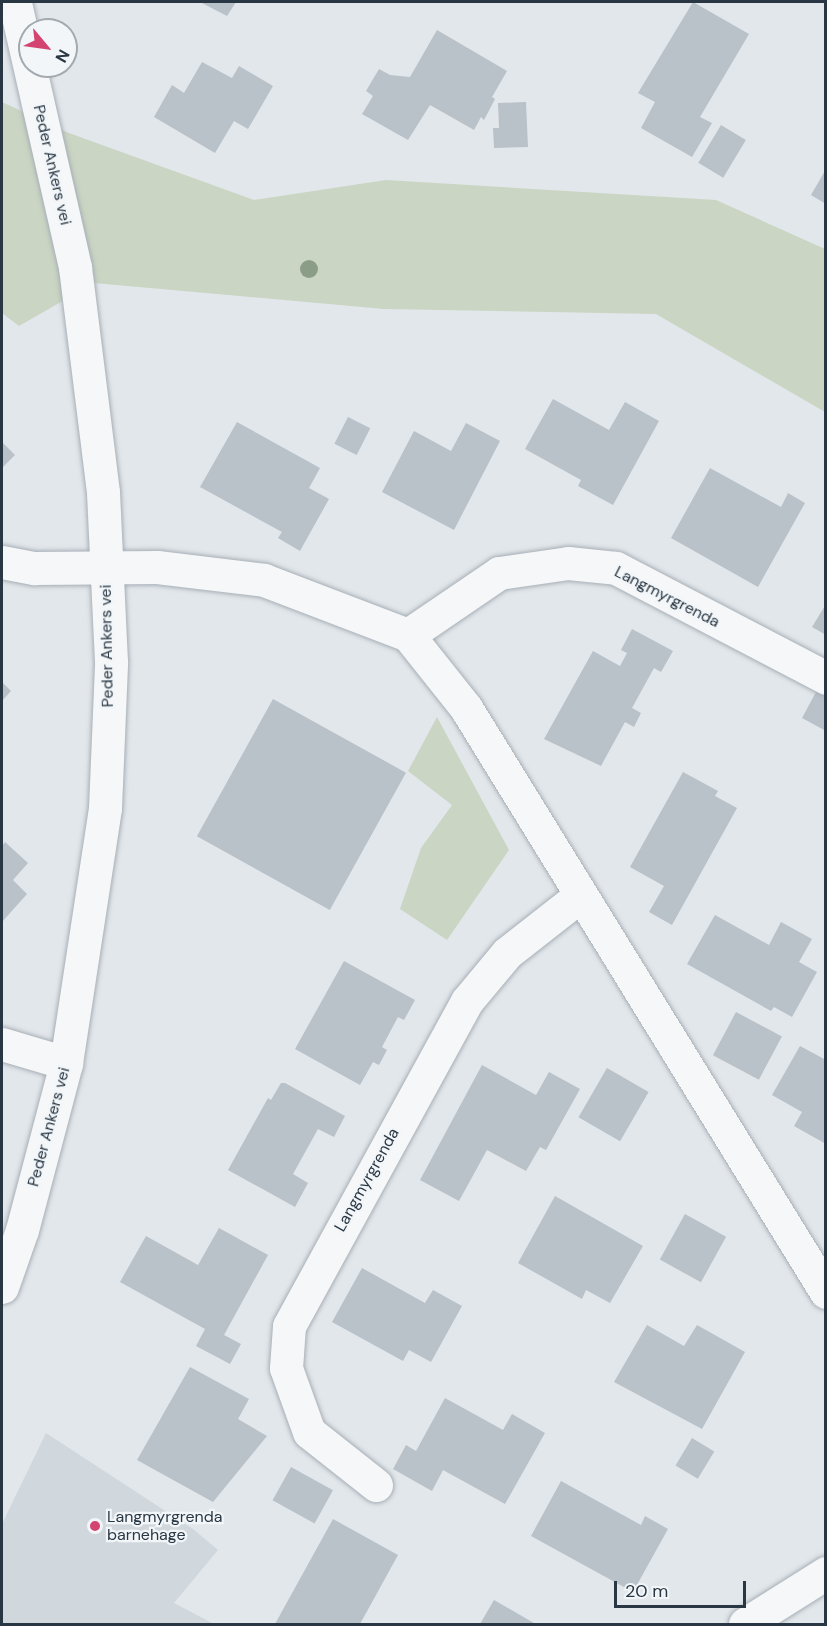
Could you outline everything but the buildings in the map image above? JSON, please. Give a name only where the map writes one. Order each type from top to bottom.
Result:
[{"type":"street","name":"Peder Ankers vei","points":[[2,1287],[22,1230],[66,1063],[105,808],[111,662],[104,492],[75,267],[15,2]]},
{"type":"street","points":[[2,562],[34,568],[106,570],[157,567],[264,580],[408,635],[466,708],[825,1292]]},
{"type":"street","name":"Langmyrgrenda","points":[[408,635],[499,573],[568,563],[616,568],[825,678]]},
{"type":"street","name":"Langmyrgrenda","points":[[376,1485],[309,1432],[286,1368],[289,1326],[467,1001],[507,953],[581,895]]},
{"type":"street","points":[[2,1044],[66,1063]]},
{"type":"street","points":[[745,1624],[825,1573]]},
{"type":"shaded area","name":"Langmyrgrenda barnehage","points":[[46,1433],[193,1529],[218,1550],[174,1603],[214,1624],[2,1624],[2,1524]]},
{"type":"green space","points":[[2,102],[69,133],[254,200],[386,180],[716,200],[825,249],[825,412],[656,314],[384,309],[94,283],[19,326],[2,313]]},
{"type":"green space","points":[[437,717],[509,850],[447,940],[400,909],[421,848],[452,805],[408,771]]},
{"type":"place","name":"Langmyrgrenda barnehage","points":[[95,1526]]}]
